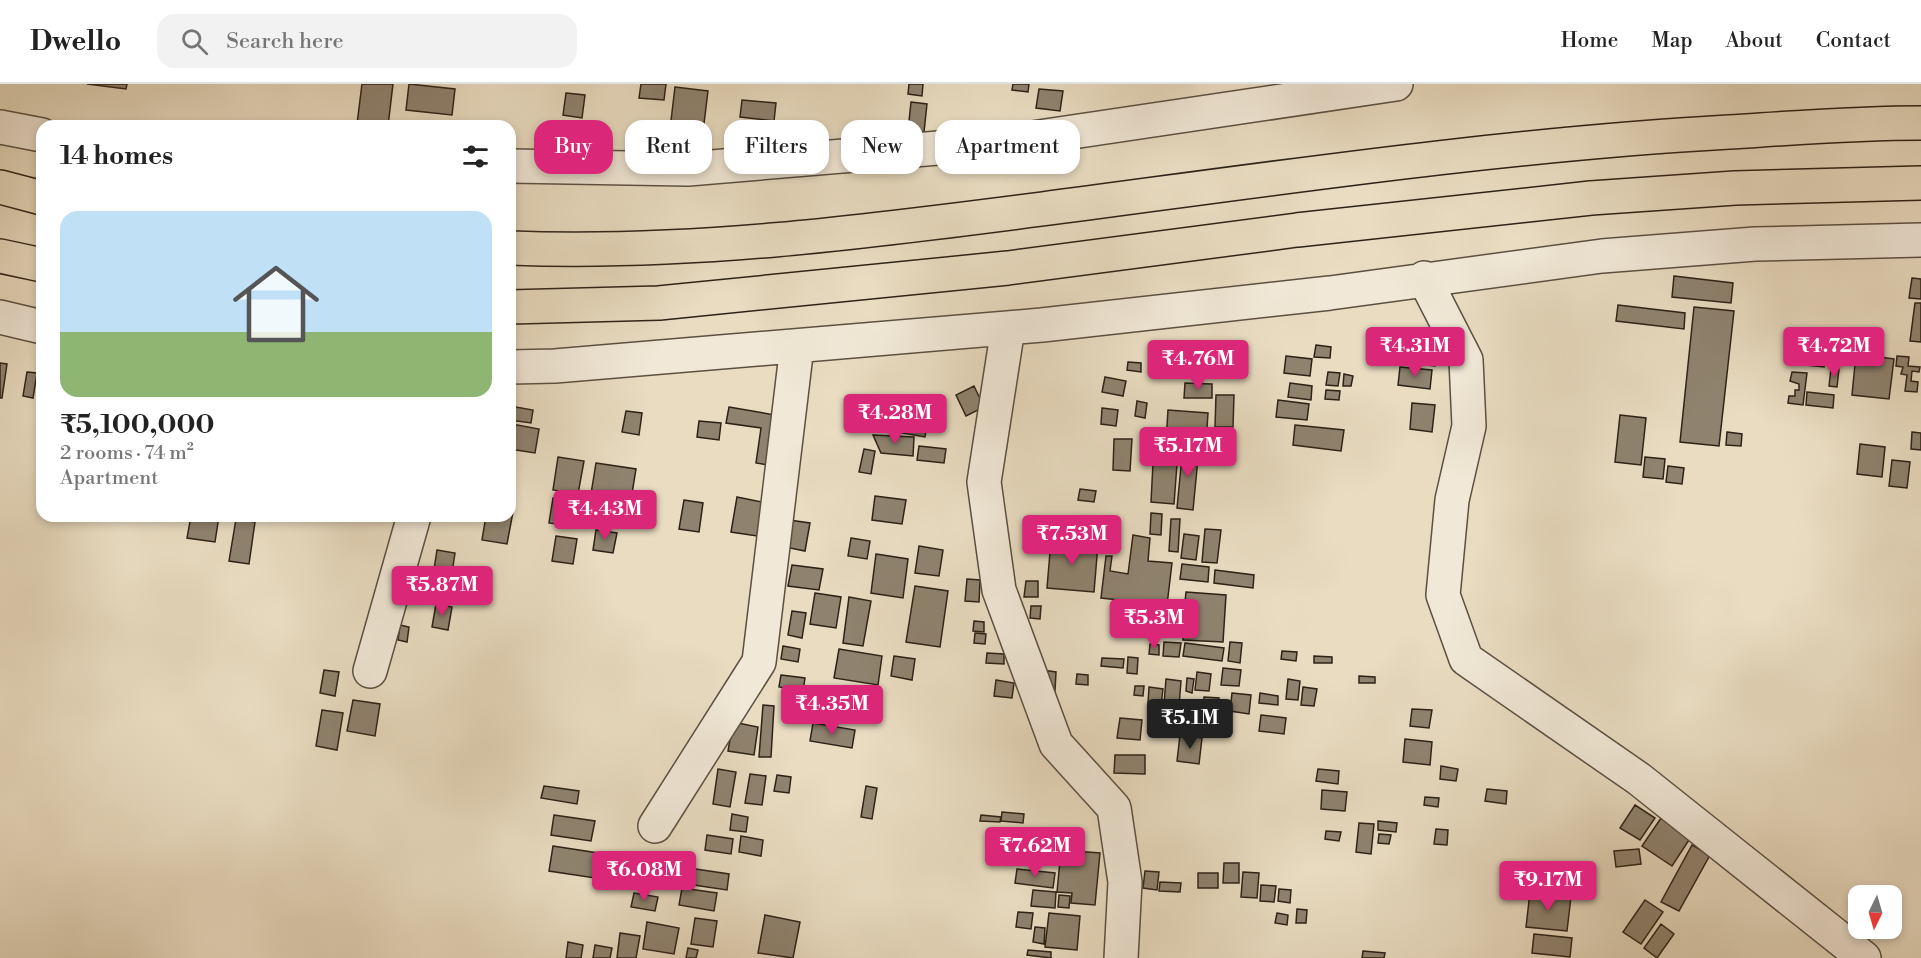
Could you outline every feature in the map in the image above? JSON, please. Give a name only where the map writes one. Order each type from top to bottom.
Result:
[{"type":"highway","points":[[516,248],[593,251],[809,239],[1376,165],[1605,139],[1871,123],[1921,123]]},
{"type":"highway","points":[[516,306],[659,303],[1008,268],[1297,230],[1590,198],[1735,188],[1921,183]]},
{"type":"highway","points":[[0,187],[36,196]]},
{"type":"highway","points":[[0,256],[36,264]]},
{"type":"street","points":[[516,166],[688,169],[998,143],[1396,84]]},
{"type":"street","points":[[0,126],[36,134]]},
{"type":"street","points":[[516,367],[555,366],[1008,328],[1330,292],[1602,256],[1755,243],[1921,240]]},
{"type":"street","points":[[1424,278],[1466,360],[1469,426],[1452,500],[1443,595],[1466,659],[1639,778],[1864,958]]},
{"type":"street","points":[[0,317],[36,326]]},
{"type":"street","points":[[1008,328],[984,483],[999,590],[1056,744],[1114,808],[1125,882],[1121,958]]},
{"type":"street","points":[[655,826],[759,662],[797,346]]},
{"type":"street","points":[[370,671],[412,522]]},
{"type":"building","points":[[87,84],[127,84],[126,89]]},
{"type":"building","points":[[362,84],[393,84],[389,120],[358,120]]},
{"type":"building","points":[[409,84],[455,89],[452,115],[406,110]]},
{"type":"building","points":[[641,84],[666,84],[664,100],[639,98]]},
{"type":"building","points":[[909,84],[923,84],[922,96],[908,94]]},
{"type":"building","points":[[1013,84],[1029,84],[1028,92],[1012,90]]},
{"type":"building","points":[[675,87],[708,91],[704,120],[671,120]]},
{"type":"building","points":[[1039,89],[1063,91],[1060,111],[1036,108]]},
{"type":"building","points":[[566,93],[585,95],[582,118],[563,115]]},
{"type":"building","points":[[742,100],[776,103],[774,120],[740,117]]},
{"type":"building","points":[[911,102],[927,104],[924,132],[923,120],[909,120]]},
{"type":"building","points":[[1674,276],[1733,283],[1731,303],[1672,297]]},
{"type":"building","points":[[1912,278],[1921,279],[1921,299],[1909,298]]},
{"type":"building","points":[[1915,303],[1921,303],[1921,342],[1910,341]]},
{"type":"building","points":[[1618,305],[1685,313],[1684,329],[1616,321]]},
{"type":"building","points":[[1694,307],[1734,311],[1719,446],[1680,442]]},
{"type":"building","points":[[1316,345],[1331,347],[1330,358],[1314,357]]},
{"type":"building","points":[[1412,350],[1437,353],[1435,366],[1410,363]]},
{"type":"building","points":[[1798,351],[1826,354],[1824,367],[1797,364]]},
{"type":"building","points":[[1193,353],[1221,355],[1220,374],[1193,373]]},
{"type":"building","points":[[1856,354],[1894,359],[1889,399],[1852,395]]},
{"type":"building","points":[[1286,356],[1312,359],[1310,376],[1284,373]]},
{"type":"building","points":[[1897,356],[1909,357],[1908,366],[1920,367],[1919,372],[1912,371],[1911,381],[1918,382],[1917,392],[1905,391],[1907,375],[1901,374],[1903,367],[1896,366]]},
{"type":"building","points":[[1128,362],[1141,363],[1141,372],[1127,370]]},
{"type":"building","points":[[0,363],[7,364],[2,398],[0,398]]},
{"type":"building","points":[[1400,367],[1432,370],[1430,389],[1398,385]]},
{"type":"building","points":[[1831,369],[1839,369],[1837,387],[1829,386]]},
{"type":"building","points":[[27,372],[36,373],[33,398],[23,396]]},
{"type":"building","points":[[1328,372],[1340,373],[1338,386],[1326,385]]},
{"type":"building","points":[[1792,372],[1807,373],[1803,405],[1788,403],[1789,396],[1795,396],[1795,390],[1799,390],[1799,384],[1790,381]]},
{"type":"building","points":[[1344,374],[1353,376],[1351,386],[1343,386]]},
{"type":"building","points":[[1105,377],[1126,381],[1123,396],[1102,392]]},
{"type":"building","points":[[1185,383],[1212,384],[1212,398],[1184,398]]},
{"type":"building","points":[[1290,383],[1312,386],[1311,400],[1288,397]]},
{"type":"building","points":[[974,386],[984,407],[966,416],[956,395]]},
{"type":"building","points":[[1326,390],[1340,391],[1339,400],[1325,399]]},
{"type":"building","points":[[1807,392],[1834,395],[1833,408],[1806,405]]},
{"type":"building","points":[[1216,395],[1234,395],[1233,427],[1215,427]]},
{"type":"building","points":[[1278,400],[1309,404],[1307,420],[1276,417]]},
{"type":"building","points":[[1137,401],[1147,403],[1145,418],[1135,416]]},
{"type":"building","points":[[1412,403],[1435,405],[1432,432],[1410,429]]},
{"type":"building","points":[[516,407],[533,410],[531,423],[516,421]]},
{"type":"building","points":[[729,407],[781,416],[774,466],[756,463],[761,428],[726,423]]},
{"type":"building","points":[[1102,408],[1118,410],[1116,426],[1101,424]]},
{"type":"building","points":[[906,410],[929,413],[925,437],[902,433]]},
{"type":"building","points":[[1168,410],[1208,413],[1206,443],[1166,441]]},
{"type":"building","points":[[626,411],[642,413],[639,435],[622,432]]},
{"type":"building","points":[[1620,415],[1646,418],[1641,465],[1615,462]]},
{"type":"building","points":[[699,421],[721,423],[719,440],[697,437]]},
{"type":"building","points":[[516,425],[539,429],[535,453],[516,450]]},
{"type":"building","points":[[1295,425],[1344,430],[1341,451],[1293,445]]},
{"type":"building","points":[[1727,432],[1742,434],[1741,446],[1726,445]]},
{"type":"building","points":[[1912,432],[1921,433],[1921,450],[1911,449]]},
{"type":"building","points":[[873,435],[914,437],[913,456],[881,453]]},
{"type":"building","points":[[1114,439],[1132,439],[1130,471],[1113,470]]},
{"type":"building","points":[[1860,444],[1885,447],[1882,477],[1857,474]]},
{"type":"building","points":[[919,446],[946,449],[944,463],[917,460]]},
{"type":"building","points":[[1183,446],[1199,448],[1193,510],[1177,508]]},
{"type":"building","points":[[864,449],[875,451],[871,474],[859,472]]},
{"type":"building","points":[[558,457],[584,461],[578,494],[553,490]]},
{"type":"building","points":[[1645,457],[1665,459],[1663,479],[1643,477]]},
{"type":"building","points":[[1892,460],[1910,462],[1907,488],[1889,486]]},
{"type":"building","points":[[596,463],[636,469],[628,518],[588,512]]},
{"type":"building","points":[[1153,463],[1177,464],[1174,504],[1151,502]]},
{"type":"building","points":[[1668,466],[1684,468],[1682,484],[1666,482]]},
{"type":"building","points":[[1080,489],[1096,491],[1094,502],[1078,500]]},
{"type":"building","points":[[875,496],[906,500],[902,524],[872,520]]},
{"type":"building","points":[[737,497],[762,502],[757,536],[731,532]]},
{"type":"building","points":[[553,498],[578,501],[574,527],[549,523]]},
{"type":"building","points":[[684,500],[703,503],[699,532],[679,529]]},
{"type":"building","points":[[1151,513],[1162,514],[1161,535],[1150,534]]},
{"type":"building","points":[[1073,517],[1086,518],[1085,533],[1072,532]]},
{"type":"building","points":[[1171,519],[1180,519],[1178,552],[1169,551]]},
{"type":"building","points":[[789,520],[810,523],[805,551],[785,547]]},
{"type":"building","points":[[190,522],[218,522],[215,542],[187,538]]},
{"type":"building","points":[[236,522],[255,522],[249,564],[229,561]]},
{"type":"building","points":[[485,522],[511,522],[507,544],[482,540]]},
{"type":"building","points":[[1205,529],[1221,530],[1217,563],[1202,562]]},
{"type":"building","points":[[596,530],[617,533],[613,553],[593,550]]},
{"type":"building","points":[[1184,534],[1199,536],[1196,560],[1181,558]]},
{"type":"building","points":[[1133,535],[1150,538],[1148,561],[1172,563],[1167,605],[1101,598],[1106,556],[1112,556],[1110,571],[1128,574]]},
{"type":"building","points":[[556,536],[577,539],[573,564],[552,561]]},
{"type":"building","points":[[851,538],[870,541],[867,559],[848,556]]},
{"type":"building","points":[[1051,540],[1098,544],[1094,592],[1047,588]]},
{"type":"building","points":[[919,546],[943,550],[939,576],[915,573]]},
{"type":"building","points":[[437,550],[455,553],[451,579],[433,576]]},
{"type":"building","points":[[876,554],[908,559],[903,598],[871,593]]},
{"type":"building","points":[[1182,564],[1209,567],[1208,582],[1180,579]]},
{"type":"building","points":[[792,565],[823,569],[819,590],[788,586]]},
{"type":"building","points":[[1215,570],[1254,575],[1253,588],[1214,583]]},
{"type":"building","points":[[967,579],[980,580],[979,602],[965,601]]},
{"type":"building","points":[[1026,581],[1038,581],[1038,597],[1024,597]]},
{"type":"building","points":[[915,586],[948,591],[940,647],[906,642]]},
{"type":"building","points":[[1186,592],[1226,595],[1223,642],[1183,640],[1183,631],[1193,631],[1195,603],[1185,602]]},
{"type":"building","points":[[815,593],[841,597],[836,628],[810,624]]},
{"type":"building","points":[[849,597],[871,601],[863,646],[843,643]]},
{"type":"building","points":[[436,604],[452,607],[448,630],[432,627]]},
{"type":"building","points":[[1031,606],[1041,606],[1040,619],[1030,618]]},
{"type":"building","points":[[1126,610],[1161,613],[1160,625],[1125,623]]},
{"type":"building","points":[[792,611],[806,613],[802,638],[788,635]]},
{"type":"building","points":[[974,621],[984,622],[984,632],[973,631]]},
{"type":"building","points":[[400,625],[409,627],[407,642],[398,640]]},
{"type":"building","points":[[975,633],[986,634],[985,644],[974,643]]},
{"type":"building","points":[[1164,642],[1181,643],[1179,657],[1163,656]]},
{"type":"building","points":[[1230,642],[1242,643],[1240,663],[1228,661]]},
{"type":"building","points":[[1185,643],[1224,648],[1222,661],[1183,656]]},
{"type":"building","points":[[1150,644],[1159,645],[1159,655],[1149,654]]},
{"type":"building","points":[[783,646],[800,649],[798,662],[781,659]]},
{"type":"building","points":[[839,649],[882,656],[878,685],[834,678]]},
{"type":"building","points":[[1282,651],[1297,652],[1296,661],[1281,659]]},
{"type":"building","points":[[987,653],[1004,654],[1004,664],[986,663]]},
{"type":"building","points":[[894,656],[915,659],[912,680],[891,676]]},
{"type":"building","points":[[1314,656],[1332,657],[1332,663],[1314,663]]},
{"type":"building","points":[[1128,657],[1138,658],[1137,674],[1127,673]]},
{"type":"building","points":[[1102,658],[1124,659],[1123,668],[1101,666]]},
{"type":"building","points":[[1223,668],[1241,670],[1239,686],[1221,685]]},
{"type":"building","points":[[324,670],[339,672],[335,696],[320,693]]},
{"type":"building","points":[[1042,670],[1056,672],[1055,691],[1040,690]]},
{"type":"building","points":[[1197,672],[1211,674],[1209,691],[1195,690]]},
{"type":"building","points":[[1077,674],[1088,675],[1088,685],[1076,684]]},
{"type":"building","points":[[781,675],[805,678],[803,691],[779,687]]},
{"type":"building","points":[[1359,676],[1375,677],[1375,683],[1359,683]]},
{"type":"building","points":[[1187,678],[1194,679],[1192,693],[1186,691]]},
{"type":"building","points":[[1166,679],[1181,681],[1179,706],[1164,704]]},
{"type":"building","points":[[1288,679],[1300,681],[1298,700],[1286,699]]},
{"type":"building","points":[[996,680],[1014,683],[1012,698],[994,696]]},
{"type":"building","points":[[1135,686],[1144,686],[1143,696],[1134,695]]},
{"type":"building","points":[[1149,687],[1163,689],[1161,705],[1148,703]]},
{"type":"building","points":[[1303,687],[1317,689],[1314,706],[1301,705]]},
{"type":"building","points":[[1232,693],[1251,695],[1249,714],[1230,711]]},
{"type":"building","points":[[1260,693],[1278,696],[1278,705],[1259,703]]},
{"type":"building","points":[[1204,697],[1219,698],[1218,710],[1203,708]]},
{"type":"building","points":[[353,700],[380,704],[375,736],[347,731]]},
{"type":"building","points":[[763,705],[774,706],[771,757],[759,757]]},
{"type":"building","points":[[830,708],[856,712],[855,722],[828,719]]},
{"type":"building","points":[[1412,709],[1432,710],[1429,728],[1410,726]]},
{"type":"building","points":[[322,710],[343,713],[337,750],[316,746]]},
{"type":"building","points":[[1150,710],[1166,711],[1164,728],[1148,727]]},
{"type":"building","points":[[1172,711],[1206,715],[1203,734],[1171,731]]},
{"type":"building","points":[[1261,715],[1286,718],[1284,734],[1259,731]]},
{"type":"building","points":[[1120,718],[1142,720],[1140,740],[1117,738]]},
{"type":"building","points":[[733,722],[758,727],[754,755],[728,751]]},
{"type":"building","points":[[813,723],[855,730],[852,748],[810,741]]},
{"type":"building","points":[[1180,735],[1202,738],[1199,764],[1177,761]]},
{"type":"building","points":[[1405,739],[1432,742],[1430,765],[1403,762]]},
{"type":"building","points":[[1115,755],[1145,755],[1145,774],[1114,773]]},
{"type":"building","points":[[1441,766],[1458,769],[1456,781],[1440,779]]},
{"type":"building","points":[[718,769],[736,772],[730,807],[713,804]]},
{"type":"building","points":[[1318,769],[1339,771],[1338,784],[1316,781]]},
{"type":"building","points":[[750,774],[766,776],[762,805],[745,803]]},
{"type":"building","points":[[777,775],[791,777],[789,793],[774,791]]},
{"type":"building","points":[[544,786],[579,791],[577,804],[541,798]]},
{"type":"building","points":[[866,786],[877,788],[872,819],[861,817]]},
{"type":"building","points":[[1487,789],[1507,791],[1506,804],[1485,801]]},
{"type":"building","points":[[1322,790],[1347,792],[1345,811],[1321,809]]},
{"type":"building","points":[[1425,797],[1439,798],[1438,807],[1424,805]]},
{"type":"building","points":[[1635,805],[1655,818],[1640,840],[1620,828]]},
{"type":"building","points":[[1002,812],[1024,814],[1023,823],[1001,821]]},
{"type":"building","points":[[732,814],[748,817],[746,832],[730,830]]},
{"type":"building","points":[[554,815],[595,821],[591,841],[551,835]]},
{"type":"building","points":[[981,815],[1001,817],[1000,822],[980,821]]},
{"type":"building","points":[[1661,818],[1691,837],[1672,866],[1642,846]]},
{"type":"building","points":[[1378,821],[1397,823],[1396,832],[1378,830]]},
{"type":"building","points":[[1359,823],[1374,824],[1371,854],[1356,852]]},
{"type":"building","points":[[1436,829],[1448,830],[1447,845],[1434,844]]},
{"type":"building","points":[[1326,831],[1341,832],[1339,841],[1325,839]]},
{"type":"building","points":[[1379,834],[1391,835],[1389,844],[1378,843]]},
{"type":"building","points":[[707,835],[733,839],[731,854],[705,850]]},
{"type":"building","points":[[741,836],[763,840],[761,856],[739,852]]},
{"type":"building","points":[[1019,842],[1054,846],[1052,863],[1017,859]]},
{"type":"building","points":[[1692,845],[1710,855],[1679,911],[1661,902]]},
{"type":"building","points":[[553,846],[598,853],[595,878],[549,871]]},
{"type":"building","points":[[1639,849],[1641,864],[1616,867],[1614,851]]},
{"type":"building","points":[[1061,850],[1100,853],[1095,905],[1071,903],[1072,893],[1057,892]]},
{"type":"building","points":[[628,861],[663,866],[660,886],[625,881]]},
{"type":"building","points":[[1224,863],[1239,863],[1239,883],[1223,883]]},
{"type":"building","points":[[689,868],[729,874],[727,890],[687,884]]},
{"type":"building","points":[[1017,869],[1055,873],[1053,888],[1015,883]]},
{"type":"building","points":[[1145,871],[1159,872],[1157,890],[1143,888]]},
{"type":"building","points":[[1243,872],[1259,873],[1257,898],[1241,897]]},
{"type":"building","points":[[1198,873],[1218,873],[1218,888],[1198,888]]},
{"type":"building","points":[[1160,882],[1181,883],[1180,892],[1159,891]]},
{"type":"building","points":[[1261,885],[1276,886],[1274,902],[1260,901]]},
{"type":"building","points":[[682,888],[717,893],[714,911],[679,905]]},
{"type":"building","points":[[1279,889],[1291,890],[1290,903],[1278,901]]},
{"type":"building","points":[[1033,890],[1056,892],[1055,908],[1031,906]]},
{"type":"building","points":[[1530,892],[1571,897],[1567,931],[1526,927]]},
{"type":"building","points":[[634,893],[658,897],[655,911],[631,907]]},
{"type":"building","points":[[1059,895],[1070,896],[1069,908],[1058,907]]},
{"type":"building","points":[[1645,900],[1663,912],[1641,944],[1623,932]]},
{"type":"building","points":[[1297,909],[1307,910],[1306,923],[1296,923]]},
{"type":"building","points":[[1018,912],[1033,913],[1031,929],[1016,927]]},
{"type":"building","points":[[1049,913],[1080,916],[1077,950],[1045,947]]},
{"type":"building","points":[[1277,913],[1288,915],[1287,925],[1275,923]]},
{"type":"building","points":[[765,915],[800,922],[793,958],[758,953]]},
{"type":"building","points":[[695,918],[717,921],[713,947],[691,944]]},
{"type":"building","points":[[647,922],[679,928],[674,954],[643,949]]},
{"type":"building","points":[[1661,924],[1674,934],[1657,958],[1644,948]]},
{"type":"building","points":[[1035,927],[1045,928],[1044,944],[1033,942]]},
{"type":"building","points":[[620,933],[640,936],[636,958],[617,958]]},
{"type":"building","points":[[1534,934],[1572,938],[1570,957],[1532,953]]},
{"type":"building","points":[[568,942],[583,945],[581,958],[566,958]]},
{"type":"building","points":[[595,945],[612,948],[610,958],[593,958]]},
{"type":"building","points":[[688,948],[698,950],[696,958],[686,958]]},
{"type":"building","points":[[1028,950],[1051,952],[1051,958],[1027,955]]},
{"type":"building","points":[[1363,951],[1385,953],[1384,958],[1362,958]]}]
